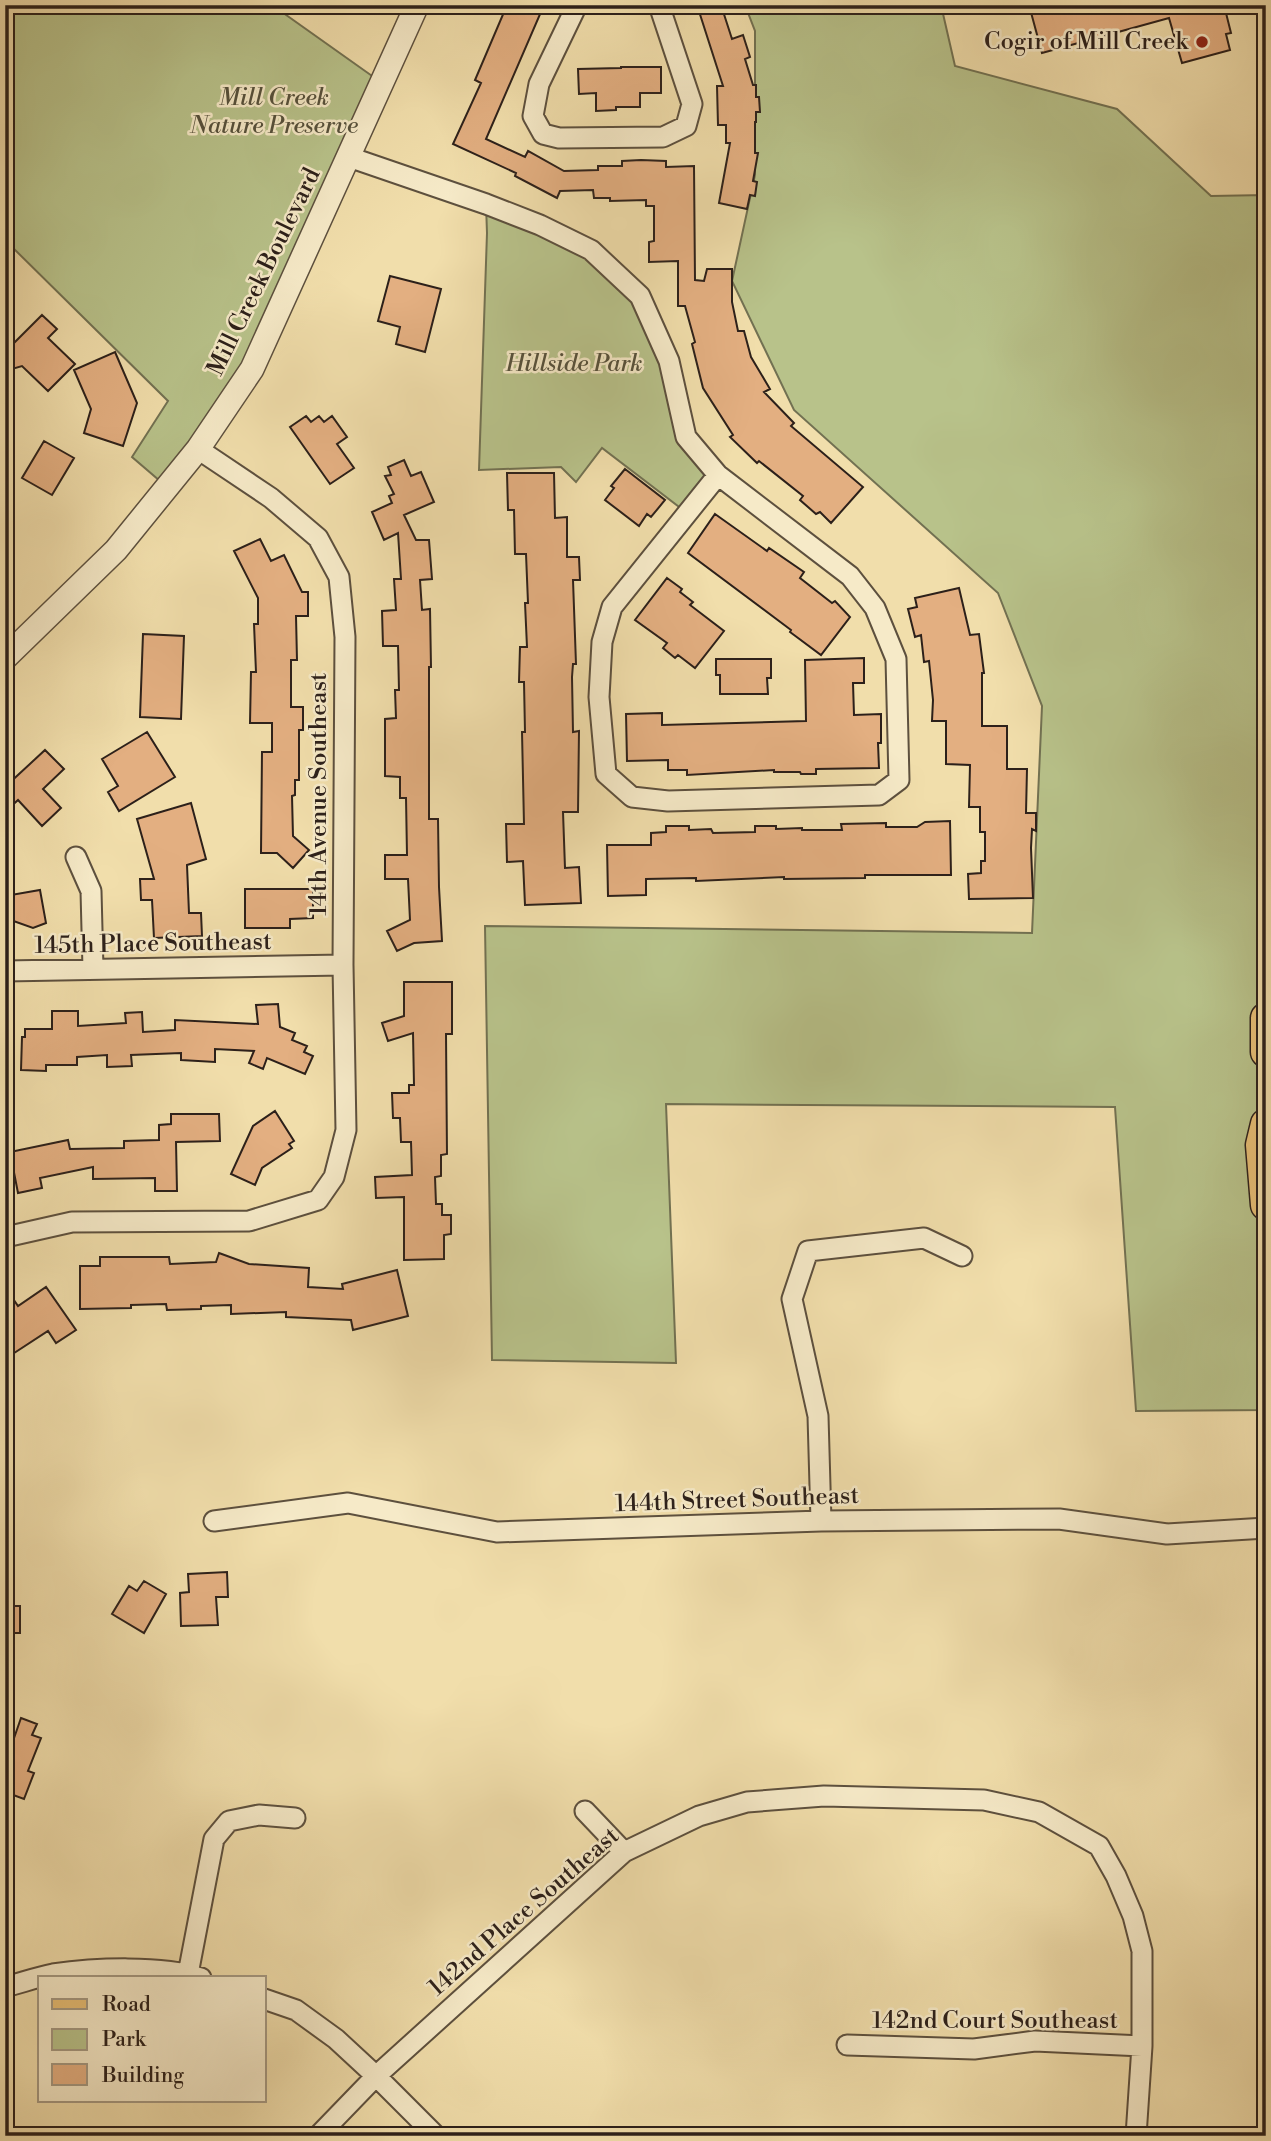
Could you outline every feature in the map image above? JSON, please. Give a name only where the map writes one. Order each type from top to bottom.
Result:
[{"type":"main road","points":[[1266,1018],[1266,1052]]},
{"type":"main road","points":[[1266,1124],[1261,1145],[1266,1205]]},
{"type":"street","name":"Mill Creek Boulevard","points":[[5,658],[116,550],[198,449],[252,369],[416,5]]},
{"type":"street","points":[[577,5],[539,84],[533,116],[543,134],[559,138],[663,137],[686,126],[692,104],[659,5]]},
{"type":"street","points":[[349,157],[540,225],[591,250],[640,296],[669,361],[686,437],[718,475],[850,576],[875,608],[896,659],[899,780],[878,796],[668,801],[632,797],[606,774],[599,697],[602,642],[612,607],[718,475]]},
{"type":"street","name":"14th Avenue Southeast","points":[[5,1240],[10,1236],[72,1222],[249,1221],[318,1200],[334,1177],[346,1130],[343,965],[345,637],[339,577],[318,538],[271,498],[198,449]]},
{"type":"street","points":[[76,857],[91,891],[93,969]]},
{"type":"street","name":"145th Place Southeast","points":[[5,971],[343,965]]},
{"type":"street","points":[[821,1521],[818,1416],[792,1299],[808,1251],[924,1238],[962,1256]]},
{"type":"street","name":"144th Street Southeast","points":[[214,1521],[348,1503],[497,1532],[821,1521],[1059,1519],[1167,1534],[1266,1528]]},
{"type":"street","name":"142nd Place Southeast","points":[[318,2136],[376,2076],[624,1852],[699,1816],[747,1802],[824,1796],[984,1800],[1039,1812],[1099,1846],[1133,1916],[1143,1951],[1142,2046],[1136,2136]]},
{"type":"street","points":[[585,1811],[624,1852]]},
{"type":"street","points":[[46,1976],[129,1968],[195,1976],[214,1839],[229,1821],[259,1815],[295,1818]]},
{"type":"street","points":[[5,1987],[38,1978]]},
{"type":"street","points":[[266,2000],[296,2010],[336,2039],[436,2136]]},
{"type":"street","name":"142nd Court Southeast","points":[[847,2045],[974,2049],[1035,2040],[1142,2046]]},
{"type":"green space","name":"Mill Creek Nature Preserve","points":[[5,5],[272,5],[382,83],[252,369],[167,487],[132,457],[168,401],[5,240]]},
{"type":"green space","points":[[745,5],[941,5],[955,66],[1117,109],[1211,196],[1266,195],[1266,1410],[1136,1411],[1115,1107],[666,1104],[676,1363],[492,1360],[485,926],[1032,933],[1042,706],[998,593],[794,410],[732,281],[755,175],[755,31]]},
{"type":"green space","name":"Hillside Park","points":[[486,204],[540,225],[640,296],[686,437],[718,475],[687,513],[602,448],[576,482],[561,467],[479,470]]},
{"type":"building","points":[[507,5],[544,5],[486,139],[525,157],[528,151],[564,171],[598,170],[598,166],[622,166],[622,161],[641,160],[666,161],[666,167],[694,166],[695,280],[704,281],[707,269],[732,269],[732,302],[738,331],[744,331],[751,357],[770,389],[764,392],[794,423],[791,426],[863,487],[831,523],[820,512],[816,514],[800,500],[803,496],[759,461],[757,463],[730,437],[733,435],[703,388],[685,306],[678,306],[678,261],[649,262],[649,242],[654,241],[654,206],[646,206],[646,200],[610,201],[610,198],[594,198],[593,190],[560,191],[557,198],[515,176],[516,173],[453,144],[481,83],[475,80]]},
{"type":"building","points":[[697,5],[721,5],[732,39],[743,35],[750,57],[745,59],[753,85],[756,85],[760,112],[756,112],[755,122],[755,153],[758,153],[753,181],[757,182],[755,196],[750,195],[747,209],[719,203],[730,143],[726,143],[726,125],[718,125],[717,86],[723,86]]},
{"type":"building","name":"Cogir of Mill Creek","points":[[1029,5],[1224,5],[1231,33],[1226,34],[1230,50],[1182,63],[1169,18],[1042,53]]},
{"type":"building","points":[[661,67],[661,93],[640,93],[640,107],[616,107],[616,110],[596,111],[596,93],[579,94],[578,69]]},
{"type":"building","points":[[390,276],[441,289],[425,352],[396,344],[400,327],[378,321]]},
{"type":"building","points":[[42,315],[57,329],[48,338],[75,364],[48,391],[22,366],[5,371],[5,352]]},
{"type":"building","points":[[115,352],[137,403],[123,446],[84,433],[91,409],[74,370]]},
{"type":"building","points":[[306,416],[311,422],[319,416],[324,422],[332,416],[347,437],[337,444],[354,468],[330,484],[290,427]]},
{"type":"building","points":[[44,441],[74,458],[52,495],[22,478]]},
{"type":"building","points":[[404,460],[411,476],[421,472],[434,502],[404,515],[416,540],[429,540],[432,579],[420,580],[422,610],[430,609],[429,819],[438,819],[442,941],[414,943],[397,951],[387,931],[410,920],[408,879],[385,879],[385,855],[407,855],[406,798],[400,798],[400,777],[385,776],[385,719],[396,718],[395,690],[399,690],[398,646],[383,646],[382,611],[396,610],[394,579],[401,579],[398,533],[384,540],[372,512],[392,503],[389,496],[394,494],[385,476],[391,475],[388,467]]},
{"type":"building","points":[[625,469],[665,500],[651,517],[647,514],[639,526],[605,500],[614,488],[611,486]]},
{"type":"building","points":[[507,473],[554,473],[555,518],[567,517],[567,557],[579,557],[580,580],[573,580],[576,664],[573,664],[572,677],[573,732],[579,731],[578,812],[563,812],[565,868],[579,867],[581,903],[525,905],[523,861],[507,862],[506,824],[524,824],[524,682],[519,682],[520,647],[527,647],[525,603],[528,603],[526,554],[515,554],[514,510],[508,510]]},
{"type":"building","points":[[715,514],[767,551],[769,548],[804,572],[800,578],[832,603],[835,601],[850,617],[821,655],[688,553]]},
{"type":"building","points":[[260,539],[271,561],[284,555],[302,592],[308,592],[308,616],[296,616],[297,660],[291,660],[291,707],[303,707],[303,730],[299,730],[299,780],[295,780],[295,795],[292,796],[293,836],[309,850],[293,868],[277,853],[261,853],[262,752],[272,752],[272,723],[250,723],[251,672],[256,672],[254,624],[258,624],[258,598],[234,551]]},
{"type":"building","points":[[667,578],[682,589],[680,592],[693,602],[690,605],[724,631],[695,668],[678,655],[675,658],[663,648],[667,643],[635,620]]},
{"type":"building","points":[[959,588],[970,635],[979,634],[984,673],[982,726],[1007,726],[1007,769],[1027,769],[1026,813],[1036,813],[1036,831],[1032,829],[1031,848],[1033,898],[969,899],[968,874],[981,873],[981,861],[985,861],[985,832],[980,832],[980,807],[969,807],[970,765],[946,764],[946,721],[932,721],[929,661],[924,662],[921,635],[915,637],[908,609],[917,607],[915,598]]},
{"type":"building","points":[[143,634],[184,636],[181,719],[140,717]]},
{"type":"building","points":[[864,658],[864,683],[853,683],[854,715],[881,714],[879,768],[816,769],[816,774],[774,770],[687,775],[687,770],[668,770],[668,760],[627,761],[626,714],[662,713],[662,725],[806,721],[805,660]]},
{"type":"building","points":[[716,659],[771,659],[771,678],[767,678],[768,694],[720,694],[720,675],[716,675]]},
{"type":"building","points":[[147,732],[175,777],[119,811],[108,792],[118,786],[102,759]]},
{"type":"building","points":[[45,750],[64,769],[43,789],[61,808],[42,826],[18,800],[5,812],[5,787]]},
{"type":"building","points":[[191,803],[206,859],[187,865],[189,913],[201,913],[202,936],[154,938],[152,900],[141,900],[140,879],[154,879],[137,819]]},
{"type":"building","points":[[950,821],[951,875],[696,881],[696,878],[646,879],[646,895],[608,896],[607,845],[651,845],[651,833],[666,832],[666,826],[689,826],[689,830],[711,829],[713,833],[755,832],[755,826],[842,830],[841,824],[886,823],[886,827],[917,827],[925,822]]},
{"type":"building","points":[[245,889],[313,889],[313,918],[290,919],[290,928],[245,928]]},
{"type":"building","points":[[40,890],[46,923],[33,928],[5,918],[5,896]]},
{"type":"building","points":[[404,982],[452,982],[452,1034],[446,1034],[447,1154],[441,1155],[441,1176],[435,1177],[436,1204],[442,1204],[442,1215],[451,1215],[451,1234],[444,1235],[444,1259],[404,1260],[404,1197],[376,1198],[375,1177],[412,1175],[411,1142],[401,1142],[400,1118],[393,1118],[392,1093],[409,1093],[409,1085],[414,1085],[413,1033],[388,1041],[382,1023],[404,1016]]},
{"type":"building","points":[[278,1004],[280,1027],[295,1033],[292,1040],[307,1046],[304,1052],[313,1056],[305,1074],[267,1058],[263,1069],[249,1063],[254,1051],[215,1049],[215,1062],[181,1060],[181,1053],[131,1055],[132,1066],[107,1067],[107,1055],[77,1057],[77,1065],[46,1065],[46,1071],[21,1070],[22,1037],[25,1037],[25,1029],[52,1029],[52,1011],[78,1011],[78,1026],[126,1023],[125,1013],[142,1012],[143,1032],[175,1030],[175,1020],[258,1024],[256,1005]]},
{"type":"building","points":[[275,1111],[294,1141],[289,1144],[292,1148],[262,1168],[255,1185],[231,1174],[253,1126]]},
{"type":"building","points":[[171,1114],[219,1114],[220,1141],[176,1142],[177,1191],[155,1191],[155,1178],[93,1179],[93,1167],[40,1178],[42,1188],[18,1193],[10,1152],[68,1140],[70,1149],[124,1148],[124,1141],[159,1140],[159,1125],[171,1124]]},
{"type":"building","points":[[219,1253],[249,1264],[309,1268],[308,1287],[343,1289],[342,1284],[397,1270],[408,1316],[353,1330],[351,1320],[286,1317],[286,1312],[231,1314],[231,1305],[167,1310],[166,1304],[80,1309],[80,1266],[100,1266],[100,1257],[169,1257],[170,1264],[216,1262]]},
{"type":"building","points":[[5,1287],[18,1306],[46,1287],[76,1330],[56,1343],[48,1331],[5,1359]]},
{"type":"building","points":[[227,1572],[228,1597],[216,1597],[218,1625],[181,1626],[180,1593],[189,1592],[188,1574]]},
{"type":"building","points":[[144,1581],[166,1594],[144,1633],[112,1614],[129,1586],[137,1591]]},
{"type":"building","points":[[5,1606],[20,1606],[20,1633],[5,1633]]},
{"type":"building","points":[[21,1718],[37,1724],[32,1735],[41,1738],[28,1771],[34,1773],[24,1799],[5,1792],[5,1738],[13,1741]]},
{"type":"place","name":"Cogir of Mill Creek","points":[[1202,42]]}]
